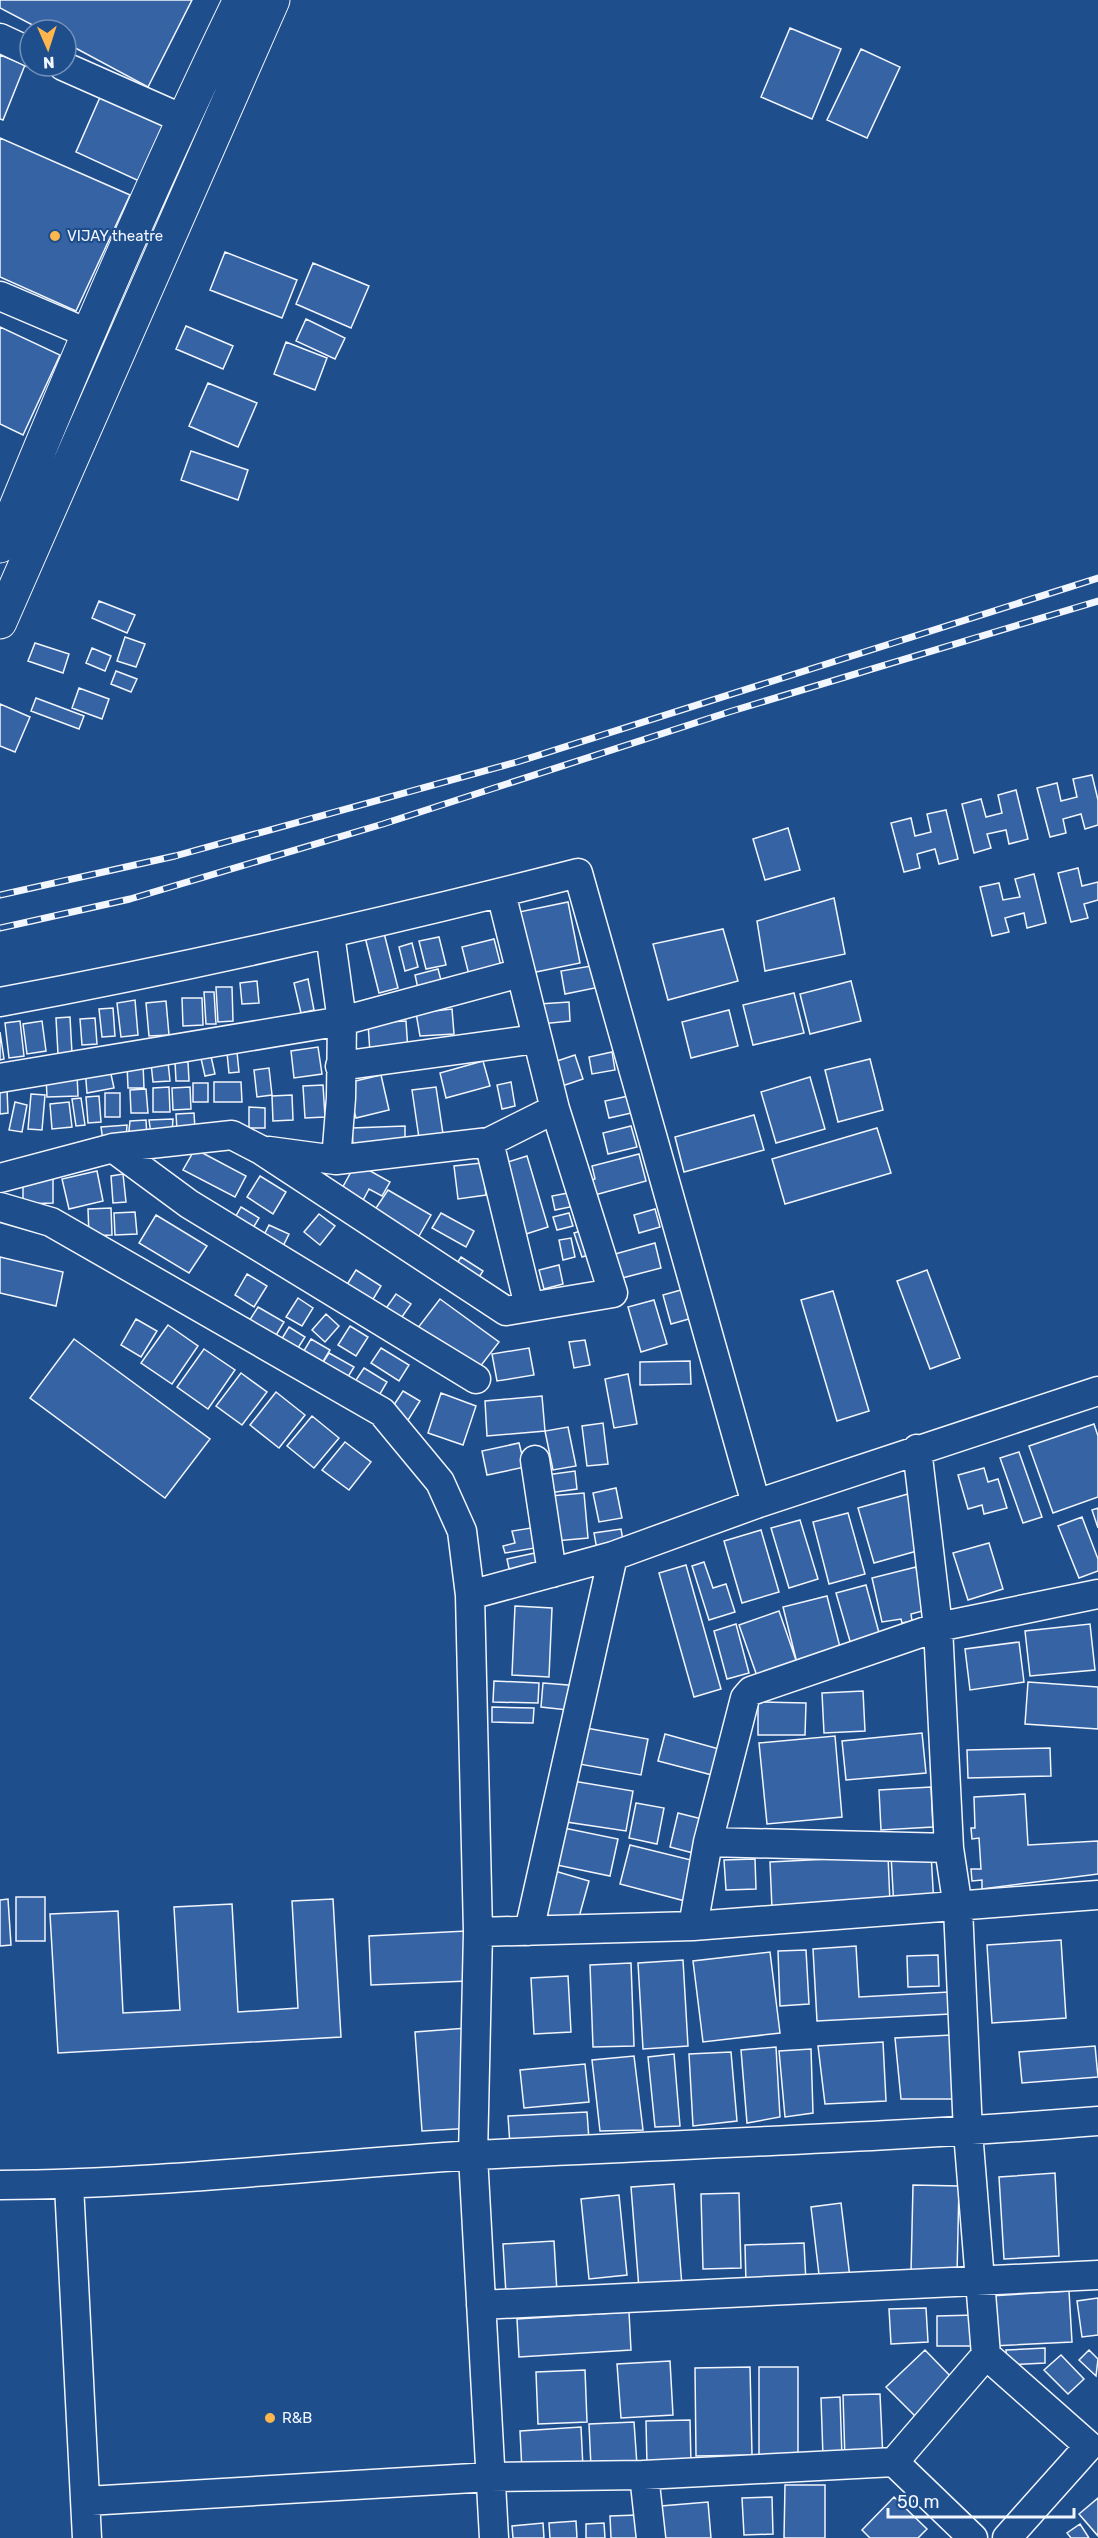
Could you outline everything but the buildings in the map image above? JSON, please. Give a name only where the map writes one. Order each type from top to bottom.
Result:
[{"type":"highway","points":[[0,546],[87,333],[183,119],[240,0]]},
{"type":"highway","points":[[0,622],[273,0]]},
{"type":"street","points":[[0,38],[18,46]]},
{"type":"street","points":[[78,73],[183,119]]},
{"type":"street","points":[[0,296],[87,333]]},
{"type":"street","points":[[0,1002],[162,972],[330,934],[578,873],[756,1504]]},
{"type":"street","points":[[0,1178],[113,1148],[232,1135],[261,1150],[506,1311],[613,1293],[555,1109],[501,893]]},
{"type":"street","points":[[330,934],[342,1021],[341,1098],[336,1160]]},
{"type":"street","points":[[0,1078],[342,1021],[520,973]]},
{"type":"street","points":[[340,1066],[536,1038]]},
{"type":"street","points":[[261,1150],[336,1160],[489,1142],[555,1109]]},
{"type":"street","points":[[489,1142],[529,1306]]},
{"type":"street","points":[[113,1148],[189,1204],[476,1379]]},
{"type":"street","points":[[0,1207],[51,1222],[382,1412],[440,1482],[462,1531],[470,1594],[478,1932],[473,2156],[494,2538]]},
{"type":"street","points":[[470,1594],[614,1556],[917,1449],[1098,1391]]},
{"type":"street","points":[[87,2501],[490,2477],[644,2475],[894,2462],[986,2355],[968,2132],[958,1908],[949,1848],[938,1627],[917,1449]]},
{"type":"street","points":[[535,1460],[552,1573]]},
{"type":"street","points":[[529,1931],[614,1556]]},
{"type":"street","points":[[693,1926],[708,1842],[745,1698],[751,1691],[938,1627],[1098,1594]]},
{"type":"street","points":[[708,1842],[949,1848]]},
{"type":"street","points":[[478,1932],[693,1926],[958,1908],[1098,1895]]},
{"type":"street","points":[[0,2185],[69,2185],[473,2156],[968,2132],[1098,2121]]},
{"type":"street","points":[[69,2185],[87,2501],[87,2538]]},
{"type":"street","points":[[481,2305],[1098,2275]]},
{"type":"street","points":[[986,2355],[1094,2446],[1007,2538]]},
{"type":"street","points":[[894,2462],[973,2538]]},
{"type":"street","points":[[644,2475],[651,2538]]},
{"type":"railway","points":[[0,895],[175,856],[517,762],[1098,578]]},
{"type":"railway","points":[[0,928],[130,899],[383,824],[732,711],[1098,601]]},
{"type":"place","name":"VIJAY theatre","points":[[55,236]]},
{"type":"place","name":"R&B","points":[[270,2418]]}]
